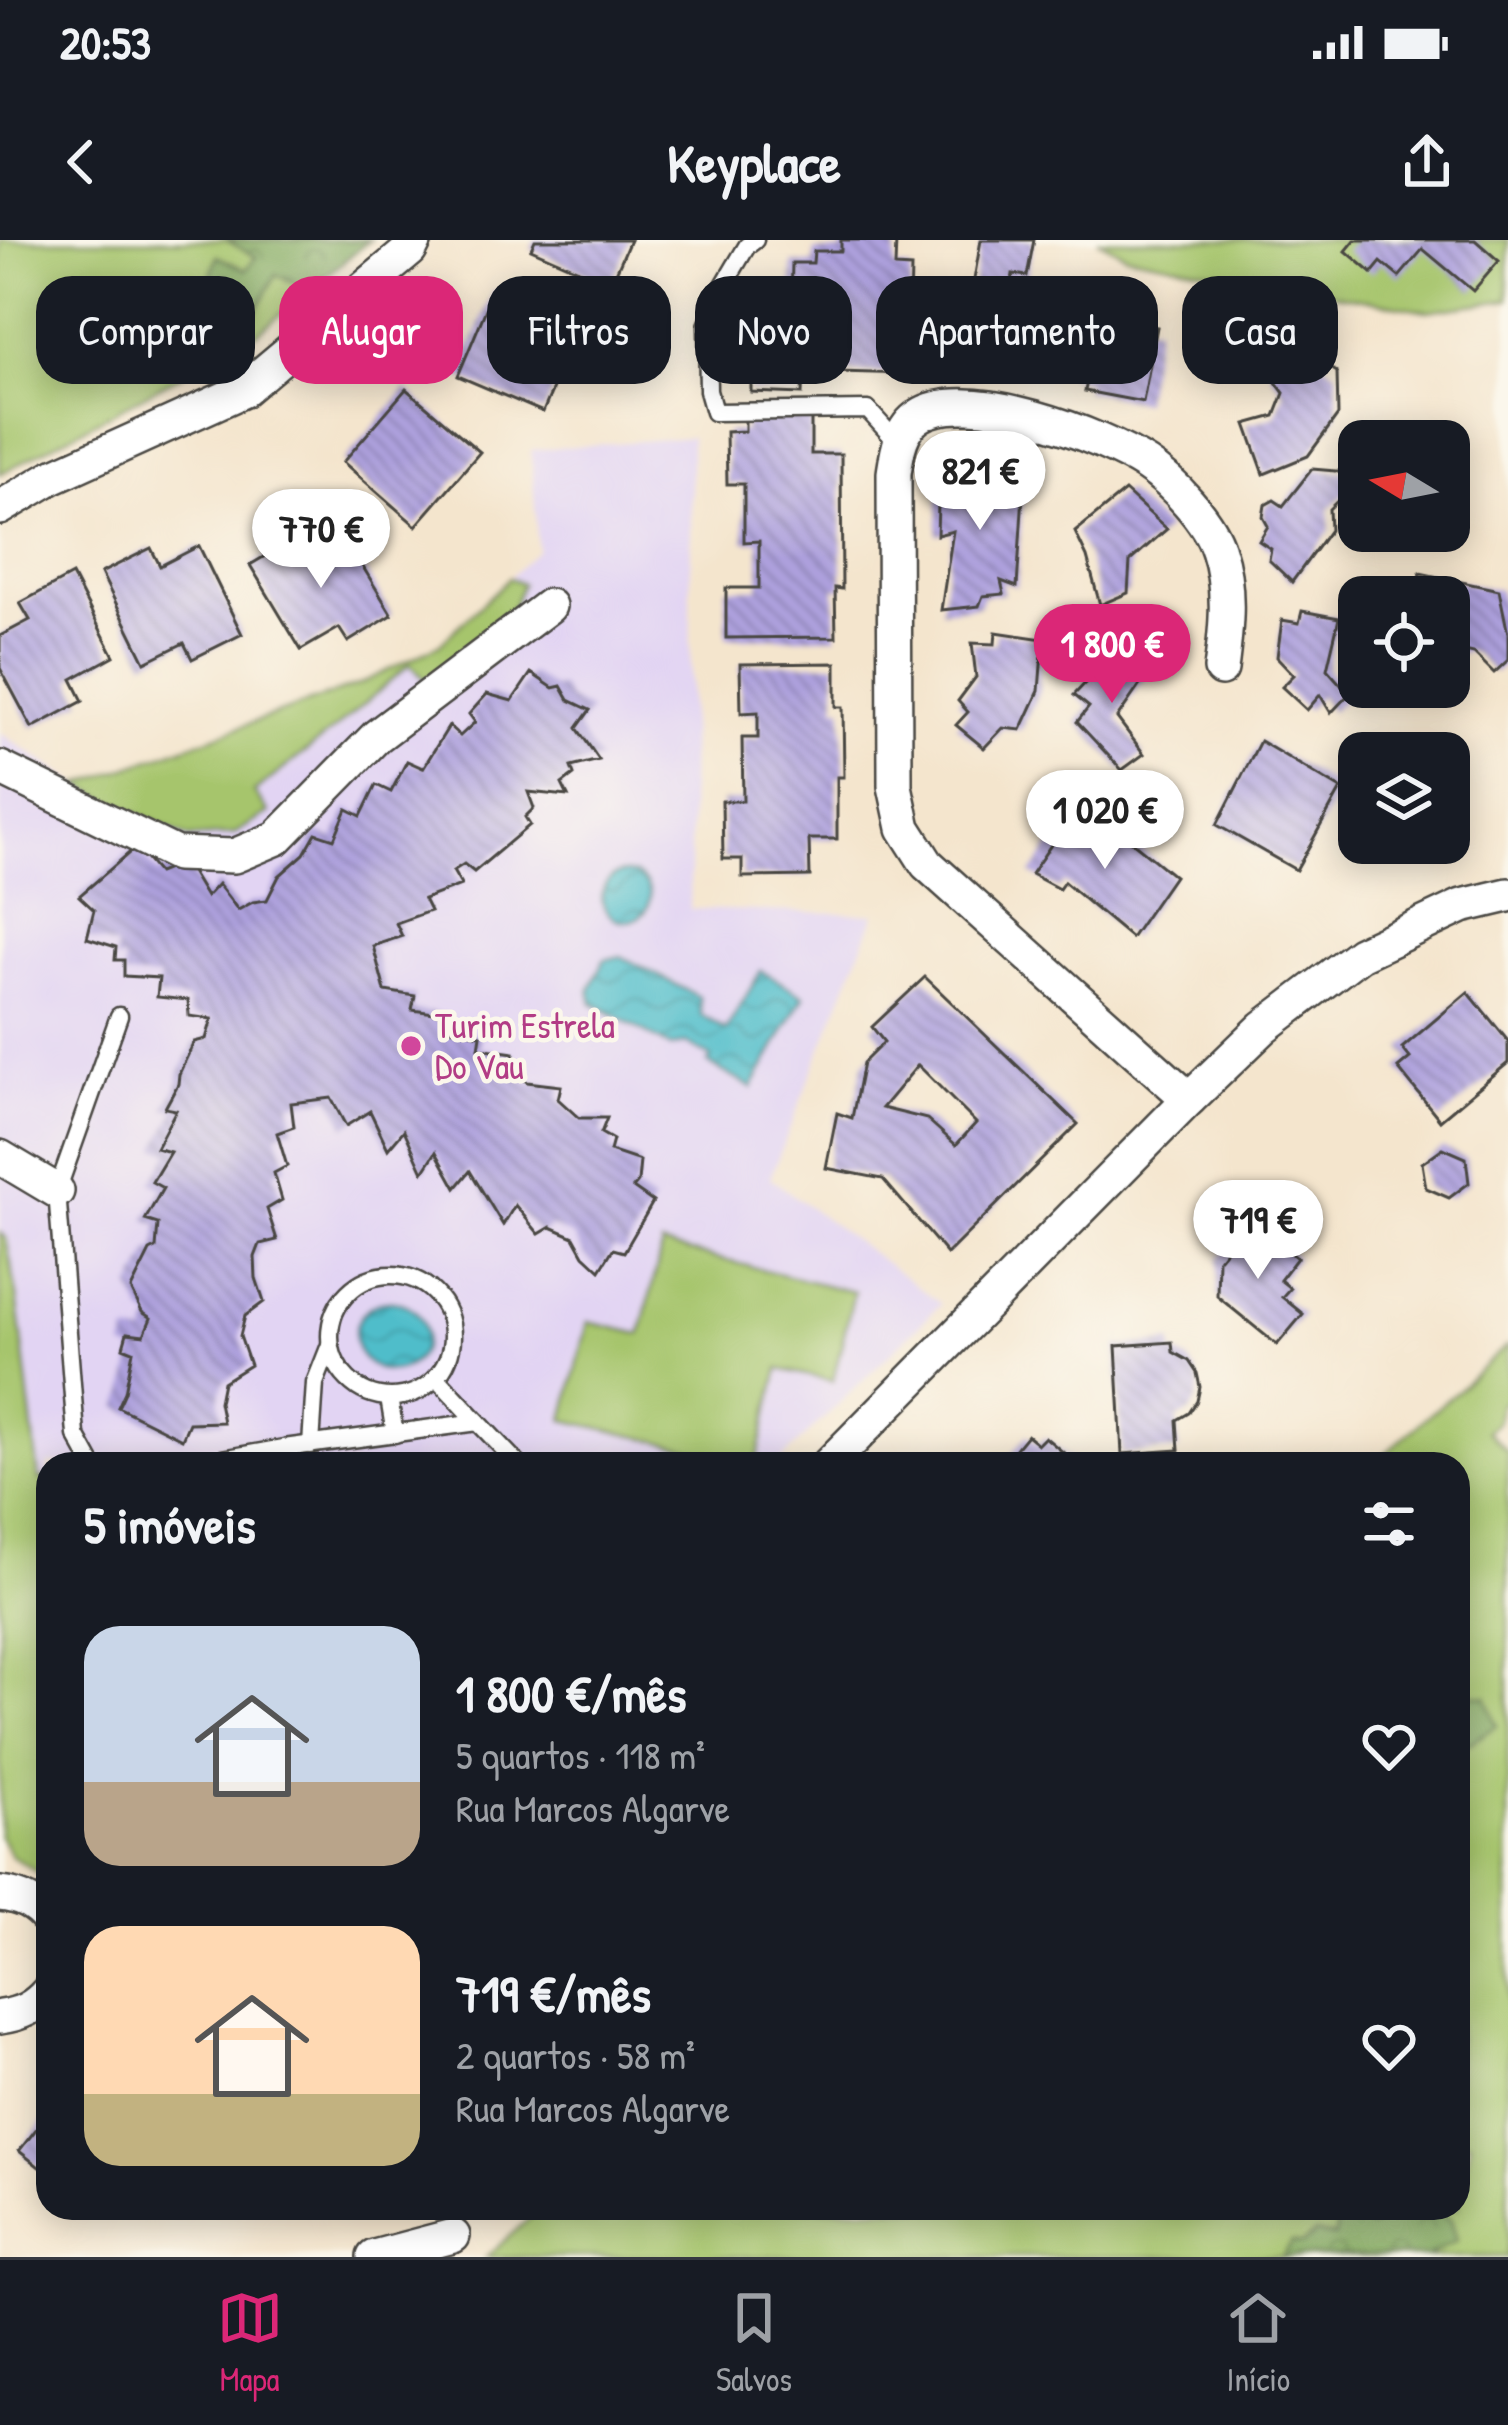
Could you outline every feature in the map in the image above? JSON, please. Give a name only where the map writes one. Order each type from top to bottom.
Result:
[{"type":"street","points":[[0,508],[52,477],[242,391],[410,250],[416,240]]},
{"type":"street","points":[[1189,1099],[928,864],[904,828],[895,786],[894,473],[898,443],[918,416],[954,404],[994,407],[1088,436],[1149,466],[1191,504],[1218,548],[1228,616],[1221,669]]},
{"type":"street","points":[[0,768],[176,854],[234,856],[278,838],[377,736],[549,606]]},
{"type":"street","points":[[841,1452],[1264,1028],[1360,954],[1462,906],[1508,895]]},
{"type":"street","points":[[0,1157],[57,1191]]},
{"type":"street","points":[[0,1894],[36,1908]]},
{"type":"street","points":[[0,2017],[36,2005]]},
{"type":"street","points":[[374,2257],[453,2236]]},
{"type":"lane","points":[[755,240],[721,290],[706,326],[708,391],[714,412],[868,410],[898,443]]},
{"type":"lane","points":[[85,1452],[76,1435],[57,1191],[119,1016]]},
{"type":"lane","points":[[392,1275],[425,1285],[437,1297],[451,1328],[446,1363],[436,1377],[407,1396],[389,1397],[373,1395],[344,1376],[330,1344],[330,1327],[345,1295],[374,1277],[392,1275]]},
{"type":"lane","points":[[311,1445],[315,1383],[330,1344]]},
{"type":"lane","points":[[436,1377],[507,1452]]},
{"type":"lane","points":[[389,1397],[395,1433]]},
{"type":"lane","points":[[268,1452],[478,1422]]},
{"type":"shaded area","name":"Turim Estrela Do Vau","points":[[691,437],[690,909],[875,914],[770,1178],[941,1304],[789,1452],[36,1452],[36,1456],[17,1295],[6,1238],[0,1233],[0,733],[79,785],[360,684],[439,645],[538,550],[531,450]]},
{"type":"green space","points":[[0,240],[369,240],[326,276],[279,276],[279,315],[255,335],[255,276],[36,276],[36,384],[165,384],[0,474]]},
{"type":"green space","points":[[226,240],[369,240],[327,276],[276,275],[255,314],[255,276],[211,276],[217,256],[246,270],[256,257]]},
{"type":"green space","points":[[1098,240],[1508,240],[1508,300],[1427,311],[1338,294],[1338,276],[1239,276],[1126,255]]},
{"type":"green space","points":[[509,578],[522,584],[509,616],[426,681],[410,664],[254,792],[269,813],[234,834],[189,838],[79,785],[360,684],[439,645]]},
{"type":"green space","points":[[0,1233],[6,1238],[17,1295],[36,1455],[36,1872],[11,1856],[0,1836]]},
{"type":"green space","points":[[662,1245],[854,1292],[833,1381],[779,1369],[759,1452],[704,1452],[564,1420],[588,1322],[641,1334]]},
{"type":"green space","points":[[1508,1345],[1508,1399],[1500,1405],[1498,1421],[1487,1431],[1508,1452],[1508,2257],[1430,2254],[1451,2220],[1470,2220],[1470,1729],[1486,1697],[1470,1695],[1470,1452],[1388,1452]]},
{"type":"green space","points":[[1470,1695],[1486,1697],[1497,1726],[1470,1743]]},
{"type":"green space","points":[[528,2220],[1347,2220],[1336,2237],[1315,2233],[1302,2244],[1292,2243],[1282,2257],[486,2257]]},
{"type":"green space","points":[[1338,2220],[1366,2220],[1369,2227],[1381,2220],[1451,2220],[1457,2240],[1431,2254],[1433,2257],[1282,2257],[1292,2242],[1303,2244],[1315,2233],[1335,2237]]},
{"type":"water","points":[[626,873],[643,880],[650,897],[643,914],[626,921],[609,914],[602,897],[609,880]]},
{"type":"water","points":[[621,956],[699,997],[701,1015],[726,1030],[761,971],[804,996],[752,1088],[708,1063],[711,1057],[686,1043],[671,1047],[593,1003],[590,990],[604,960]]},
{"type":"water","points":[[390,1301],[415,1311],[425,1336],[415,1361],[390,1371],[365,1361],[355,1336],[365,1311]]},
{"type":"building","points":[[535,240],[630,240],[614,276],[593,276],[531,249]]},
{"type":"building","points":[[841,240],[896,240],[895,267],[911,268],[911,276],[876,276],[876,373],[852,372],[852,276],[792,276],[792,263],[813,263],[814,251],[841,251]]},
{"type":"building","points":[[981,240],[1034,240],[1027,276],[975,276]]},
{"type":"building","points":[[1355,240],[1475,240],[1499,261],[1473,291],[1423,249],[1399,277],[1381,262],[1372,273],[1346,251]]},
{"type":"building","points":[[487,307],[487,384],[555,384],[543,412],[463,378],[463,364]]},
{"type":"building","points":[[751,384],[802,384],[802,394],[751,392]]},
{"type":"building","points":[[1086,384],[1146,384],[1143,402],[1085,391]]},
{"type":"building","points":[[1277,384],[1337,384],[1338,415],[1308,456],[1264,474],[1246,424],[1275,416],[1284,393]]},
{"type":"building","points":[[406,389],[480,452],[416,526],[343,462]]},
{"type":"building","points":[[811,418],[811,454],[841,454],[842,589],[835,588],[836,637],[726,638],[726,588],[759,588],[759,541],[744,542],[744,484],[727,484],[726,432],[745,431],[745,419]]},
{"type":"building","points":[[970,460],[1010,467],[1023,494],[1017,587],[1001,581],[1004,594],[983,596],[979,606],[941,610],[953,531],[937,535],[939,474],[970,475]]},
{"type":"building","points":[[1312,469],[1338,471],[1338,500],[1329,509],[1330,530],[1292,582],[1269,560],[1271,549],[1259,541],[1268,526],[1263,517],[1265,505],[1274,500],[1283,506]]},
{"type":"building","points":[[1125,491],[1167,529],[1130,561],[1128,593],[1100,605],[1075,532]]},
{"type":"building","points":[[343,534],[392,615],[348,642],[339,628],[301,650],[250,565],[292,540],[304,558]]},
{"type":"building","points":[[199,546],[242,634],[192,659],[184,643],[145,662],[101,573],[151,548],[160,566]]},
{"type":"building","points":[[72,575],[114,656],[72,679],[83,701],[32,728],[0,668],[0,636],[30,620],[20,603]]},
{"type":"building","points":[[1470,584],[1499,590],[1508,634],[1508,660],[1494,673],[1470,652]]},
{"type":"building","points":[[1302,611],[1338,618],[1327,669],[1338,682],[1338,706],[1331,713],[1320,695],[1307,710],[1282,687],[1294,675],[1277,657],[1282,620],[1299,623]]},
{"type":"building","points":[[996,632],[1043,639],[1039,691],[1021,730],[1003,728],[984,748],[956,725],[968,712],[958,701],[976,677],[972,643],[995,644]]},
{"type":"building","points":[[1121,645],[1146,676],[1117,718],[1144,754],[1122,770],[1077,722],[1089,707],[1074,695]]},
{"type":"building","points":[[836,663],[836,707],[843,707],[844,777],[837,777],[837,839],[809,839],[810,876],[742,877],[742,859],[723,859],[722,801],[743,801],[742,738],[758,738],[758,712],[741,713],[740,664]]},
{"type":"building","points":[[531,673],[553,688],[561,686],[569,700],[590,710],[577,728],[599,760],[571,767],[574,775],[562,784],[568,796],[528,792],[534,808],[525,817],[530,825],[474,872],[464,864],[453,871],[461,885],[424,899],[430,911],[396,923],[402,936],[373,946],[385,991],[415,996],[412,1010],[449,1015],[445,1028],[481,1035],[479,1048],[514,1053],[511,1068],[527,1082],[561,1086],[558,1099],[579,1118],[607,1118],[601,1133],[613,1140],[610,1151],[640,1161],[633,1188],[653,1202],[624,1252],[613,1249],[600,1270],[574,1237],[551,1227],[539,1234],[515,1205],[503,1225],[470,1171],[456,1188],[436,1152],[423,1172],[404,1130],[388,1149],[370,1111],[346,1126],[331,1098],[291,1103],[294,1127],[277,1133],[287,1166],[274,1173],[282,1200],[267,1209],[277,1240],[260,1244],[255,1257],[264,1302],[245,1316],[240,1336],[250,1365],[223,1382],[219,1402],[223,1422],[189,1423],[182,1439],[118,1407],[133,1351],[123,1347],[127,1333],[144,1335],[151,1318],[142,1312],[131,1289],[156,1248],[158,1224],[145,1220],[163,1188],[152,1182],[170,1152],[156,1148],[176,1110],[165,1108],[194,1042],[206,1039],[212,1019],[189,1016],[188,1000],[157,997],[159,978],[124,976],[124,960],[115,960],[116,947],[87,938],[94,910],[79,896],[136,847],[158,873],[185,862],[206,897],[218,884],[238,910],[267,900],[279,876],[304,854],[316,833],[334,839],[347,809],[361,816],[376,785],[391,792],[407,761],[423,768],[449,726],[460,736],[475,722],[469,714],[487,694],[512,701]]},
{"type":"building","points":[[1260,741],[1338,787],[1296,870],[1217,825]]},
{"type":"building","points":[[1071,816],[1087,834],[1100,816],[1174,876],[1131,938],[1064,882],[1059,889],[1031,874]]},
{"type":"building","points":[[925,977],[1078,1124],[947,1254],[883,1179],[826,1168],[837,1113],[852,1118],[863,1063],[884,1042],[872,1027]],"holes":[[[918,1065],[976,1123],[956,1145],[927,1119],[882,1108]]]},
{"type":"building","points":[[1468,992],[1508,1041],[1508,1063],[1440,1120],[1398,1068],[1410,1058],[1402,1048]]},
{"type":"building","points":[[1443,1148],[1466,1158],[1469,1183],[1449,1198],[1426,1188],[1422,1163]]},
{"type":"building","points":[[1251,1220],[1297,1258],[1280,1280],[1290,1288],[1282,1297],[1303,1314],[1277,1345],[1217,1296],[1218,1259]]},
{"type":"building","points":[[1172,1342],[1173,1352],[1189,1361],[1197,1373],[1197,1401],[1177,1420],[1179,1450],[1122,1452],[1116,1346]]},
{"type":"building","points":[[1027,1435],[1038,1444],[1045,1437],[1063,1452],[1013,1452]]},
{"type":"building","points":[[36,2129],[36,2164],[19,2151]]},
{"type":"place","name":"Turim Estrela Do Vau","points":[[411,1046]]}]
